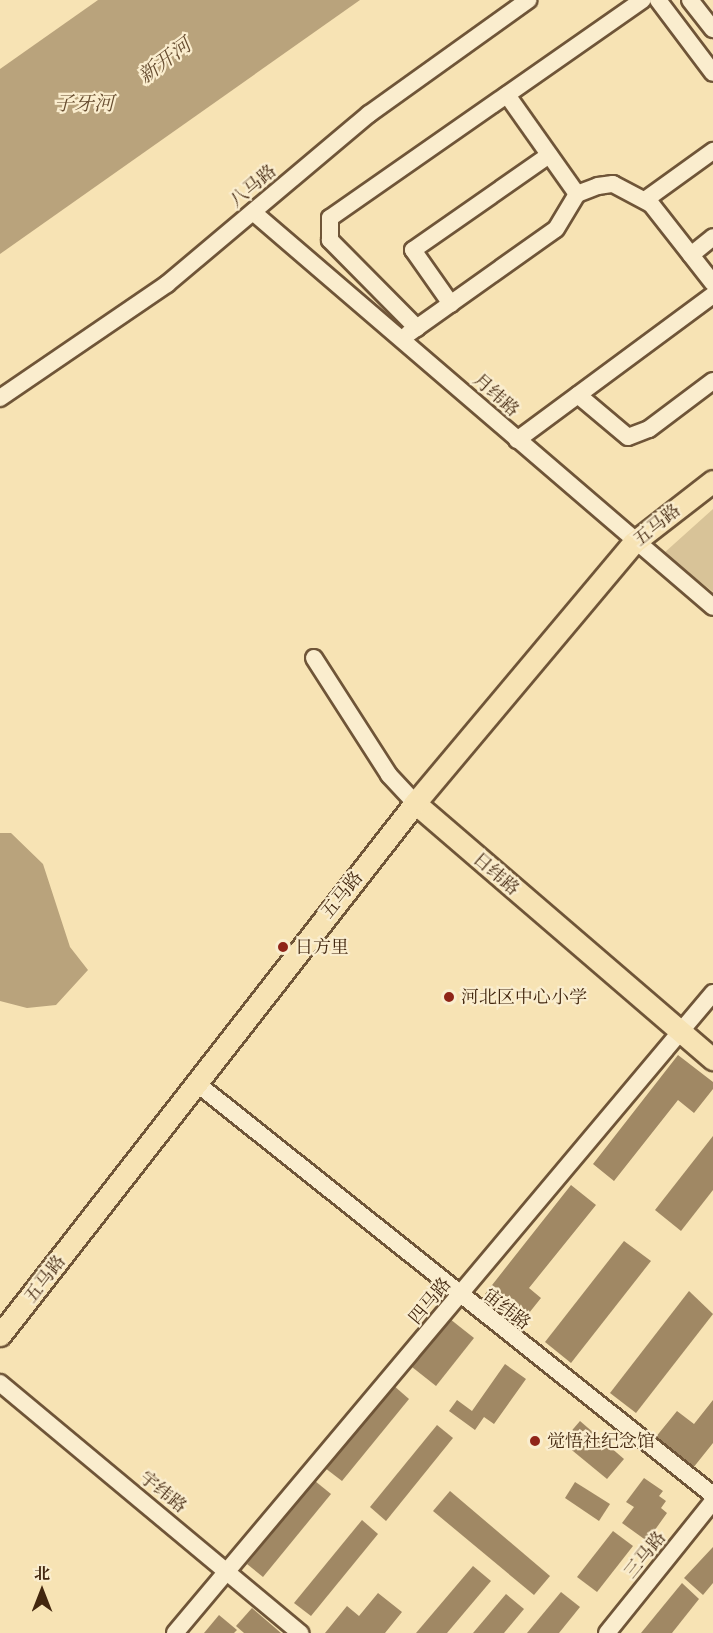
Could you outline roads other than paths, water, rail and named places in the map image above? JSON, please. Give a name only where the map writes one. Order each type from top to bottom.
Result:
[{"type":"main road","name":"五马路","points":[[0,1335],[195,1082],[415,803],[633,543],[713,481]]},
{"type":"main road","name":"日纬路","points":[[415,803],[713,1059]]},
{"type":"street","name":"八马路","points":[[0,398],[167,284],[369,114],[528,0]]},
{"type":"street","points":[[417,328],[330,240],[330,218],[642,0]]},
{"type":"street","points":[[658,0],[713,73]]},
{"type":"street","points":[[690,0],[713,29]]},
{"type":"street","points":[[507,95],[578,194]]},
{"type":"street","points":[[645,200],[713,151]]},
{"type":"street","points":[[452,304],[413,250],[549,155]]},
{"type":"street","points":[[403,338],[556,229],[578,194],[613,184],[645,200],[713,283]]},
{"type":"street","name":"月纬路","points":[[253,212],[403,338],[633,543],[713,608]]},
{"type":"street","points":[[691,255],[713,237]]},
{"type":"street","points":[[516,440],[713,295]]},
{"type":"street","points":[[578,395],[628,437],[649,429],[713,381]]},
{"type":"street","name":"日纬路","points":[[314,658],[389,775],[415,803]]},
{"type":"street","name":"四马路","points":[[175,1633],[682,1034],[713,993]]},
{"type":"street","name":"宙纬路","points":[[195,1082],[460,1297],[713,1495]]},
{"type":"street","name":"宇纬路","points":[[0,1383],[300,1633]]},
{"type":"street","name":"三马路","points":[[607,1633],[713,1502]]},
{"type":"water","name":"子牙河","points":[[98,0],[360,0],[0,254],[0,69]]},
{"type":"water","points":[[0,833],[11,833],[43,864],[70,947],[88,970],[56,1005],[27,1008],[0,1001]]},
{"type":"place","name":"日方里","points":[[283,947]]},
{"type":"place","name":"河北区中心小学","points":[[449,997]]},
{"type":"place","name":"觉悟社纪念馆","points":[[535,1441]]},
{"type":"water label","name":"新开河","points":[[164,60]]}]
